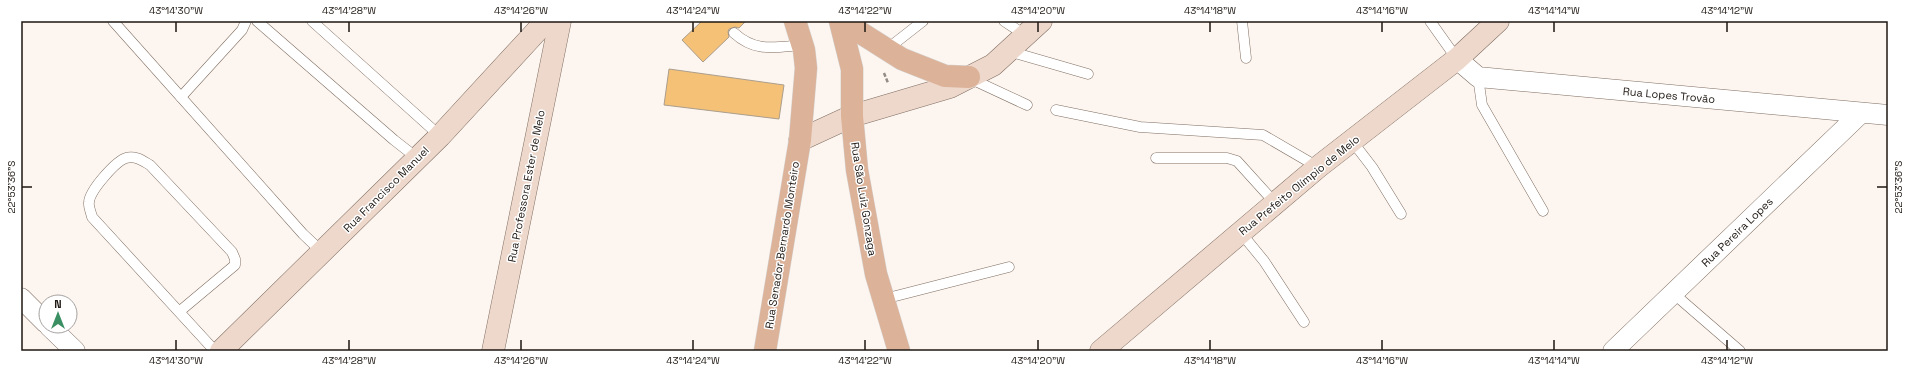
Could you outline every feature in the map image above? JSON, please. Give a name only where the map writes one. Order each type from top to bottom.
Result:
[{"type":"main road","name":"Rua Senador Bernardo Monteiro","points":[[765,351],[800,140],[806,68],[802,45],[795,21]]},
{"type":"main road","points":[[841,21],[886,50],[927,70],[945,76],[969,78]]},
{"type":"main road","name":"Rua São Luiz Gonzaga","points":[[841,21],[852,69],[852,116],[857,170],[876,274],[899,351]]},
{"type":"street","name":"Rua Francisco Manuel","points":[[221,351],[440,136],[546,21]]},
{"type":"street","name":"Rua Professora Ester de Melo","points":[[493,351],[560,21]]},
{"type":"street","name":"Rua Prefeito Olímpio de Melo","points":[[1101,351],[1318,168],[1457,59],[1498,21]]},
{"type":"street","points":[[800,140],[852,116],[950,87],[969,78],[993,65],[1033,28]]},
{"type":"street","points":[[1457,59],[1478,77]]},
{"type":"street","name":"Rua Lopes Trovão","points":[[1478,77],[1888,115]]},
{"type":"street","name":"Rua Pereira Lopes","points":[[1613,351],[1861,113]]},
{"type":"street","points":[[21,298],[38,315]]},
{"type":"street","points":[[57,334],[75,351]]},
{"type":"lane","points":[[113,21],[303,234],[322,252]]},
{"type":"lane","points":[[180,97],[242,30],[246,21]]},
{"type":"lane","points":[[257,21],[394,140],[417,158]]},
{"type":"lane","points":[[312,21],[440,136]]},
{"type":"lane","points":[[886,50],[923,21]]},
{"type":"lane","points":[[1004,21],[1033,28]]},
{"type":"lane","points":[[1242,21],[1246,58]]},
{"type":"lane","points":[[1430,21],[1457,59]]},
{"type":"lane","points":[[734,33],[743,42],[762,48],[802,45]]},
{"type":"lane","points":[[1008,51],[1088,74]]},
{"type":"lane","points":[[1478,77],[1482,105],[1543,211]]},
{"type":"lane","points":[[969,78],[1027,105]]},
{"type":"lane","points":[[1056,110],[1140,127],[1263,135],[1318,168]]},
{"type":"lane","points":[[1352,141],[1372,167],[1401,214]]},
{"type":"lane","points":[[180,311],[235,265],[235,258],[232,252],[150,165],[138,158],[128,157],[119,161],[93,190],[89,202],[92,217],[180,311],[215,351]]},
{"type":"lane","points":[[1156,158],[1227,158],[1237,162],[1276,204]]},
{"type":"lane","points":[[1241,233],[1264,261],[1304,322]]},
{"type":"lane","points":[[884,299],[1009,267]]},
{"type":"lane","points":[[1673,293],[1740,351]]},
{"type":"building","points":[[702,21],[746,21],[739,28],[735,27],[729,29],[729,37],[703,62],[682,40]]},
{"type":"building","points":[[669,69],[784,85],[779,119],[664,105]]}]
